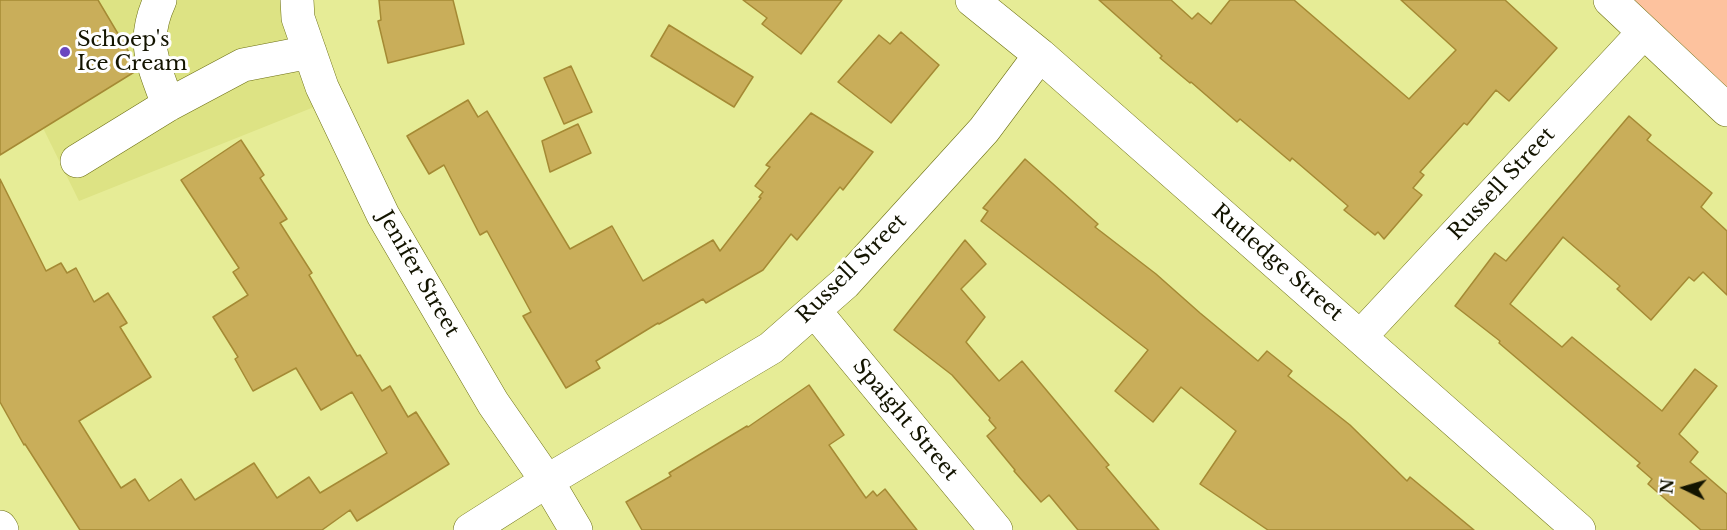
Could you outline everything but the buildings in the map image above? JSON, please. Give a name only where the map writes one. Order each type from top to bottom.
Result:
[{"type":"street","points":[[160,0],[152,18],[149,50],[168,105]]},
{"type":"street","name":"Jenifer Street","points":[[297,0],[298,18],[322,87],[383,215],[493,404],[547,481],[576,530]]},
{"type":"street","name":"Rutledge Street","points":[[972,0],[1040,55],[1579,530]]},
{"type":"street","points":[[1610,0],[1727,110]]},
{"type":"street","name":"Russell Street","points":[[1360,337],[1644,32]]},
{"type":"street","points":[[77,162],[168,105],[243,65],[310,52]]},
{"type":"street","name":"Russell Street","points":[[470,530],[547,481],[771,348],[845,283],[984,130],[1040,55]]},
{"type":"street","name":"Spaight Street","points":[[814,310],[996,530]]},
{"type":"shaded area","points":[[0,0],[297,0],[329,101],[79,201],[44,130],[27,104]]},
{"type":"shaded area","points":[[1610,0],[1727,0],[1727,110]]},
{"type":"place","name":"Schoep's Ice Cream","points":[[65,52]]}]
